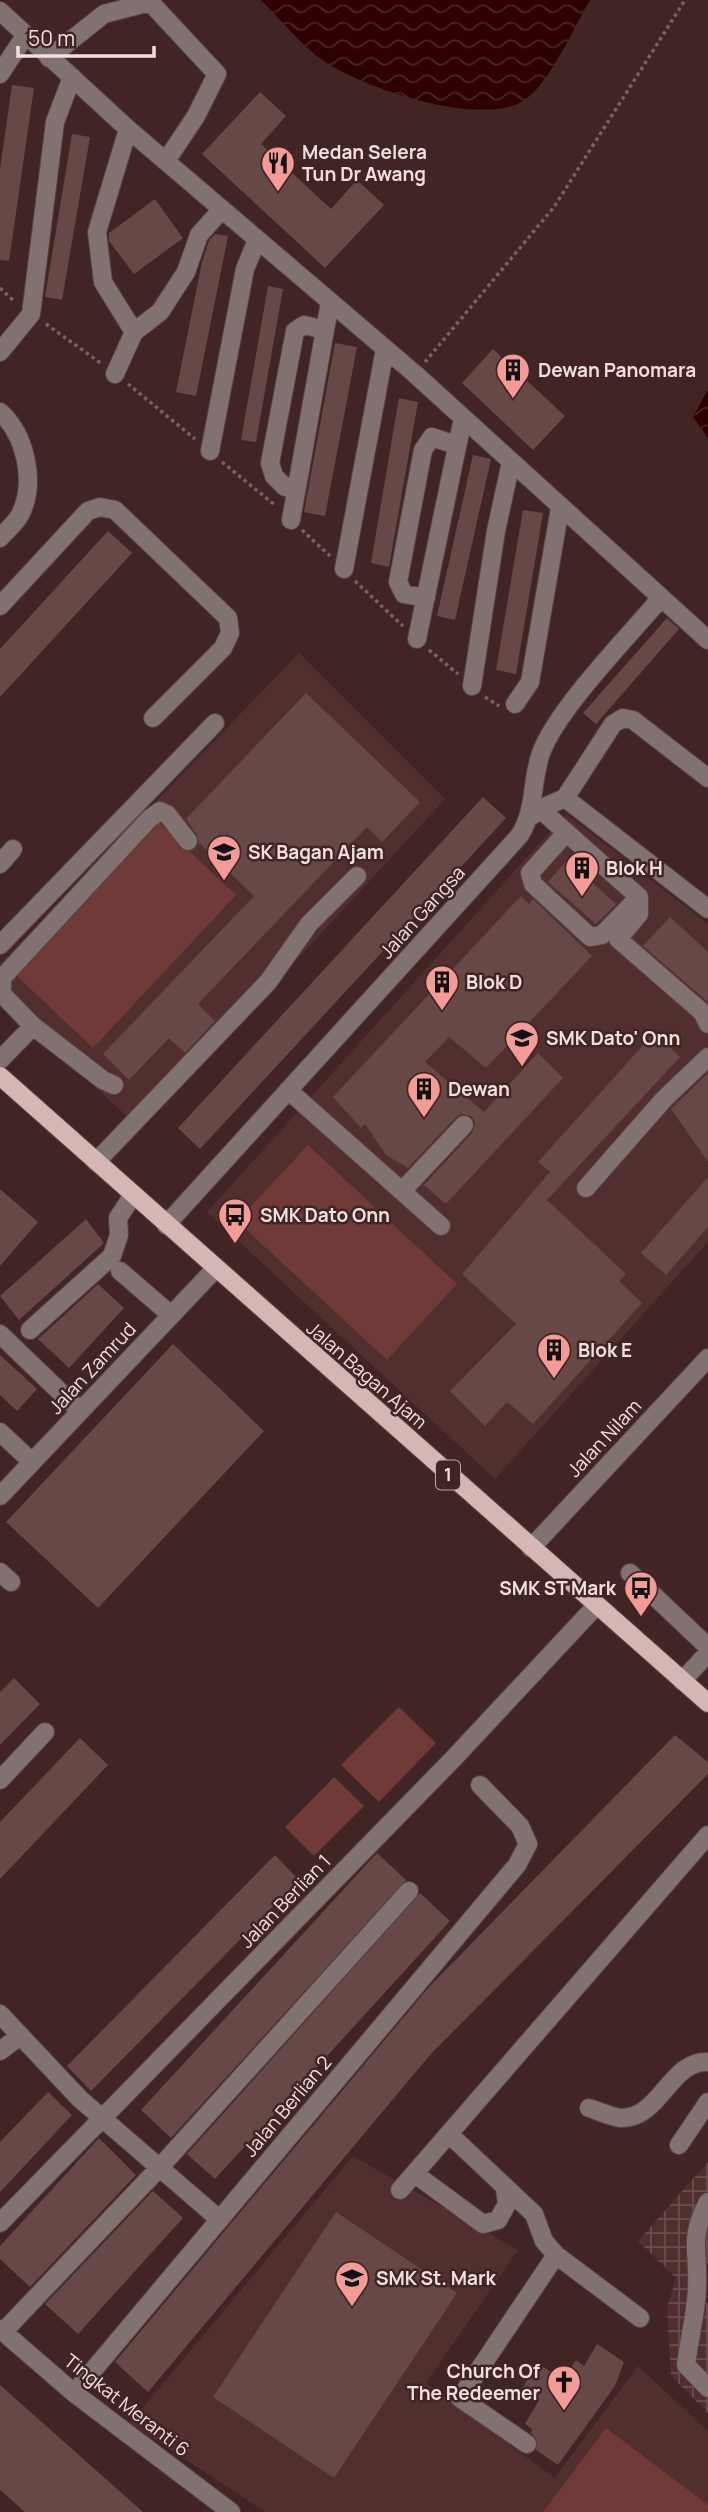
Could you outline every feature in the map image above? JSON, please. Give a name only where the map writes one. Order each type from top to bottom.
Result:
[{"type":"main road","name":"Jalan Bagan Ajam","points":[[0,1076],[708,1703]]},
{"type":"street","points":[[49,58],[104,15],[150,2],[217,74],[196,116],[166,162]]},
{"type":"street","points":[[0,11],[128,129],[415,374],[708,640]]},
{"type":"street","points":[[0,74],[25,36]]},
{"type":"street","points":[[0,352],[31,314],[55,122],[72,77]]},
{"type":"street","points":[[128,129],[97,232],[103,282],[134,332]]},
{"type":"street","points":[[115,374],[134,332],[160,312],[186,272],[199,235],[222,209]]},
{"type":"street","points":[[210,452],[245,270],[257,240]]},
{"type":"street","points":[[291,520],[330,302]]},
{"type":"street","points":[[297,486],[285,486],[274,476],[270,463],[295,331],[304,325],[325,330]]},
{"type":"street","points":[[344,569],[385,349]]},
{"type":"street","points":[[417,639],[463,418]]},
{"type":"street","points":[[0,538],[17,519],[25,501],[27,472],[22,444],[4,423]]},
{"type":"street","points":[[426,598],[404,594],[398,582],[423,450],[432,437],[456,445]]},
{"type":"street","points":[[472,686],[496,531],[511,462]]},
{"type":"street","points":[[0,606],[88,511],[100,507],[115,510],[228,618],[230,633],[223,648],[153,718]]},
{"type":"street","points":[[515,704],[530,682],[560,508]]},
{"type":"street","name":"Jalan Gangsa","points":[[166,1225],[520,835],[535,813],[541,752],[570,706],[660,599]]},
{"type":"street","points":[[708,779],[633,720],[623,718],[614,723],[565,798],[535,813],[565,834],[639,897],[639,914],[618,939],[702,1012],[708,1024]]},
{"type":"street","points":[[0,945],[215,723]]},
{"type":"street","points":[[565,798],[708,909]]},
{"type":"street","points":[[114,1085],[103,1080],[33,1026],[2,994],[2,978],[149,819],[160,811],[167,814],[188,841]]},
{"type":"street","points":[[565,834],[530,873],[533,884],[590,937],[602,935],[639,897]]},
{"type":"street","points":[[0,864],[13,849]]},
{"type":"street","points":[[96,1162],[268,982],[309,923],[357,876]]},
{"type":"street","points":[[0,1060],[33,1026]]},
{"type":"street","points":[[586,1188],[664,1099],[708,1056]]},
{"type":"street","points":[[288,1090],[441,1226]]},
{"type":"street","points":[[402,1191],[464,1125]]},
{"type":"street","points":[[30,1330],[112,1256],[118,1234],[118,1219],[133,1195]]},
{"type":"street","name":"Jalan Zamrud","points":[[0,1496],[215,1269]]},
{"type":"street","points":[[120,1271],[171,1315]]},
{"type":"street","points":[[0,1334],[80,1411]]},
{"type":"street","name":"Jalan Nilam","points":[[531,1548],[708,1358]]},
{"type":"street","points":[[0,1432],[32,1462]]},
{"type":"street","points":[[630,1573],[708,1647]]},
{"type":"street","name":"Jalan Berlian 1","points":[[0,2223],[461,1751],[596,1605]]},
{"type":"street","points":[[682,1681],[708,1653]]},
{"type":"street","points":[[0,1780],[45,1732]]},
{"type":"street","name":"Jalan Berlian 2","points":[[74,2393],[517,1865],[528,1844],[520,1826],[480,1785]]},
{"type":"street","points":[[400,2190],[708,1835]]},
{"type":"street","points":[[1,2330],[160,2167],[409,1891]]},
{"type":"street","points":[[0,2014],[80,2099],[104,2116],[219,2219]]},
{"type":"street","points":[[0,2051],[20,2036]]},
{"type":"street","points":[[589,2108],[619,2118],[632,2116],[648,2109],[687,2068],[708,2062]]},
{"type":"street","points":[[679,2145],[708,2102]]},
{"type":"street","points":[[449,2134],[534,2214],[544,2241],[556,2255],[640,2318]]},
{"type":"street","points":[[415,2174],[483,2224],[498,2220],[507,2204],[505,2189]]},
{"type":"street","points":[[708,2202],[697,2223],[701,2240],[686,2365],[708,2388]]},
{"type":"street","points":[[527,2444],[460,2398],[556,2255]]},
{"type":"street","name":"Tingkat Meranti 6","points":[[1,2330],[74,2393],[231,2512]]},
{"type":"path","points":[[415,374],[554,206],[685,0]]},
{"type":"path","points":[[0,288],[31,314],[115,374],[291,520],[417,639],[472,686],[501,708],[515,704]]},
{"type":"shaded area","name":"SK Bagan Ajam","points":[[299,653],[445,799],[141,1129],[0,1000],[0,964]]},
{"type":"shaded area","name":"SMK Dato' Onn","points":[[566,814],[708,924],[708,1242],[495,1479],[207,1212]]},
{"type":"shaded area","points":[[159,823],[236,895],[93,1048],[16,975]]},
{"type":"shaded area","points":[[308,1145],[457,1284],[387,1360],[237,1221]]},
{"type":"shaded area","points":[[399,1707],[436,1743],[379,1802],[341,1765]]},
{"type":"shaded area","points":[[334,1777],[364,1806],[314,1856],[285,1827]]},
{"type":"shaded area","name":"SMK St. Mark","points":[[353,2156],[518,2250],[426,2383],[555,2478],[638,2366],[708,2431],[708,2512],[265,2512],[130,2423]]},
{"type":"shaded area","points":[[708,2162],[708,2263],[696,2277],[696,2291],[708,2304],[708,2413],[671,2376],[667,2308],[676,2278],[638,2241]]},
{"type":"shaded area","points":[[606,2428],[708,2505],[708,2512],[543,2512]]},
{"type":"water","points":[[261,0],[590,0],[553,67],[535,91],[526,99],[507,107],[481,110],[421,101],[390,92],[336,69],[311,51]]},
{"type":"water","points":[[708,389],[708,438],[693,417]]},
{"type":"building","points":[[12,85],[34,88],[9,261],[0,260],[0,169]]},
{"type":"building","name":"Medan Selera Tun Dr Awang","points":[[260,92],[286,116],[261,144],[331,209],[357,180],[384,205],[325,268],[202,154]]},
{"type":"building","points":[[72,134],[90,137],[62,300],[45,297]]},
{"type":"building","points":[[155,199],[183,238],[134,274],[109,241],[109,233]]},
{"type":"building","points":[[215,234],[228,236],[196,396],[176,392],[202,262],[209,241]]},
{"type":"building","points":[[268,286],[283,289],[256,442],[241,440]]},
{"type":"building","points":[[335,343],[357,347],[325,516],[304,512]]},
{"type":"building","name":"Dewan Panomara","points":[[493,349],[565,416],[533,450],[462,383]]},
{"type":"building","points":[[399,398],[418,402],[389,567],[371,563]]},
{"type":"building","points":[[473,455],[491,459],[455,620],[437,616]]},
{"type":"building","points":[[523,510],[543,513],[516,674],[496,670]]},
{"type":"building","points":[[108,531],[132,553],[0,697],[0,649]]},
{"type":"building","points":[[667,618],[679,629],[596,724],[583,713]]},
{"type":"building","points":[[306,693],[420,802],[382,842],[367,827],[198,1004],[215,1021],[185,1053],[169,1038],[129,1080],[103,1054],[254,896],[199,843],[186,819]]},
{"type":"building","points":[[483,797],[506,818],[200,1149],[178,1128]]},
{"type":"building","name":"Blok H","points":[[567,860],[616,904],[596,924],[548,882]]},
{"type":"building","points":[[521,896],[529,904],[533,899],[592,956],[486,1068],[449,1037],[425,1062],[484,1112],[538,1053],[563,1078],[446,1204],[424,1185],[473,1132],[475,1122],[471,1116],[461,1114],[456,1117],[408,1168],[386,1155],[365,1124],[361,1128],[333,1097]]},
{"type":"building","points":[[670,917],[708,952],[708,1002],[643,946]]},
{"type":"building","points":[[655,1032],[680,1057],[547,1200],[626,1274],[619,1281],[642,1303],[533,1424],[507,1402],[485,1426],[450,1391],[516,1324],[462,1274],[550,1172],[538,1162]]},
{"type":"building","points":[[708,1073],[708,1162],[671,1109]]},
{"type":"building","points":[[708,1177],[708,1227],[666,1275],[641,1253]]},
{"type":"building","points":[[0,1189],[38,1222],[0,1266]]},
{"type":"building","points":[[86,1219],[104,1243],[19,1320],[0,1296]]},
{"type":"building","points":[[98,1284],[124,1308],[69,1368],[38,1339]]},
{"type":"building","points":[[173,1344],[264,1431],[98,1608],[6,1522]]},
{"type":"building","points":[[0,1355],[37,1389],[17,1411],[0,1395]]},
{"type":"building","points":[[14,1678],[40,1704],[0,1745],[0,1692]]},
{"type":"building","points":[[675,1735],[708,1762],[708,1774],[430,2055],[148,2392],[115,2362],[429,1987]]},
{"type":"building","points":[[80,1738],[108,1765],[0,1879],[0,1822]]},
{"type":"building","points":[[377,1853],[406,1880],[171,2138],[141,2110]]},
{"type":"building","points":[[275,1855],[299,1880],[91,2091],[67,2066]]},
{"type":"building","points":[[420,1893],[450,1921],[215,2179],[187,2154]]},
{"type":"building","points":[[48,2092],[72,2115],[0,2192],[0,2142]]},
{"type":"building","points":[[99,2138],[136,2175],[30,2287],[0,2259],[0,2246]]},
{"type":"building","points":[[153,2191],[183,2218],[78,2334],[45,2304]]},
{"type":"building","points":[[336,2212],[457,2293],[334,2478],[213,2397]]},
{"type":"building","name":"Church Of The Redeemer","points":[[597,2344],[624,2362],[615,2386],[558,2465],[536,2450],[537,2440],[531,2433],[532,2429],[525,2424],[539,2400],[520,2391],[538,2364],[563,2379],[576,2360],[584,2366]]},
{"type":"building","points":[[0,2385],[143,2512],[25,2512],[0,2490]]},
{"type":"place","name":"Medan Selera Tun Dr Awang","points":[[278,193]]},
{"type":"place","name":"Dewan Panomara","points":[[513,400]]},
{"type":"place","name":"SK Bagan Ajam","points":[[224,882]]},
{"type":"place","name":"Blok H","points":[[582,898]]},
{"type":"place","name":"Blok D","points":[[442,1012]]},
{"type":"place","name":"SMK Dato' Onn","points":[[522,1068]]},
{"type":"place","name":"Dewan","points":[[424,1119]]},
{"type":"place","name":"SMK Dato Onn","points":[[235,1245]]},
{"type":"place","name":"Blok E","points":[[554,1380]]},
{"type":"place","name":"SMK ST Mark","points":[[641,1618]]},
{"type":"place","name":"SMK St. Mark","points":[[352,2308]]},
{"type":"place","name":"Church Of The Redeemer","points":[[564,2412]]}]
